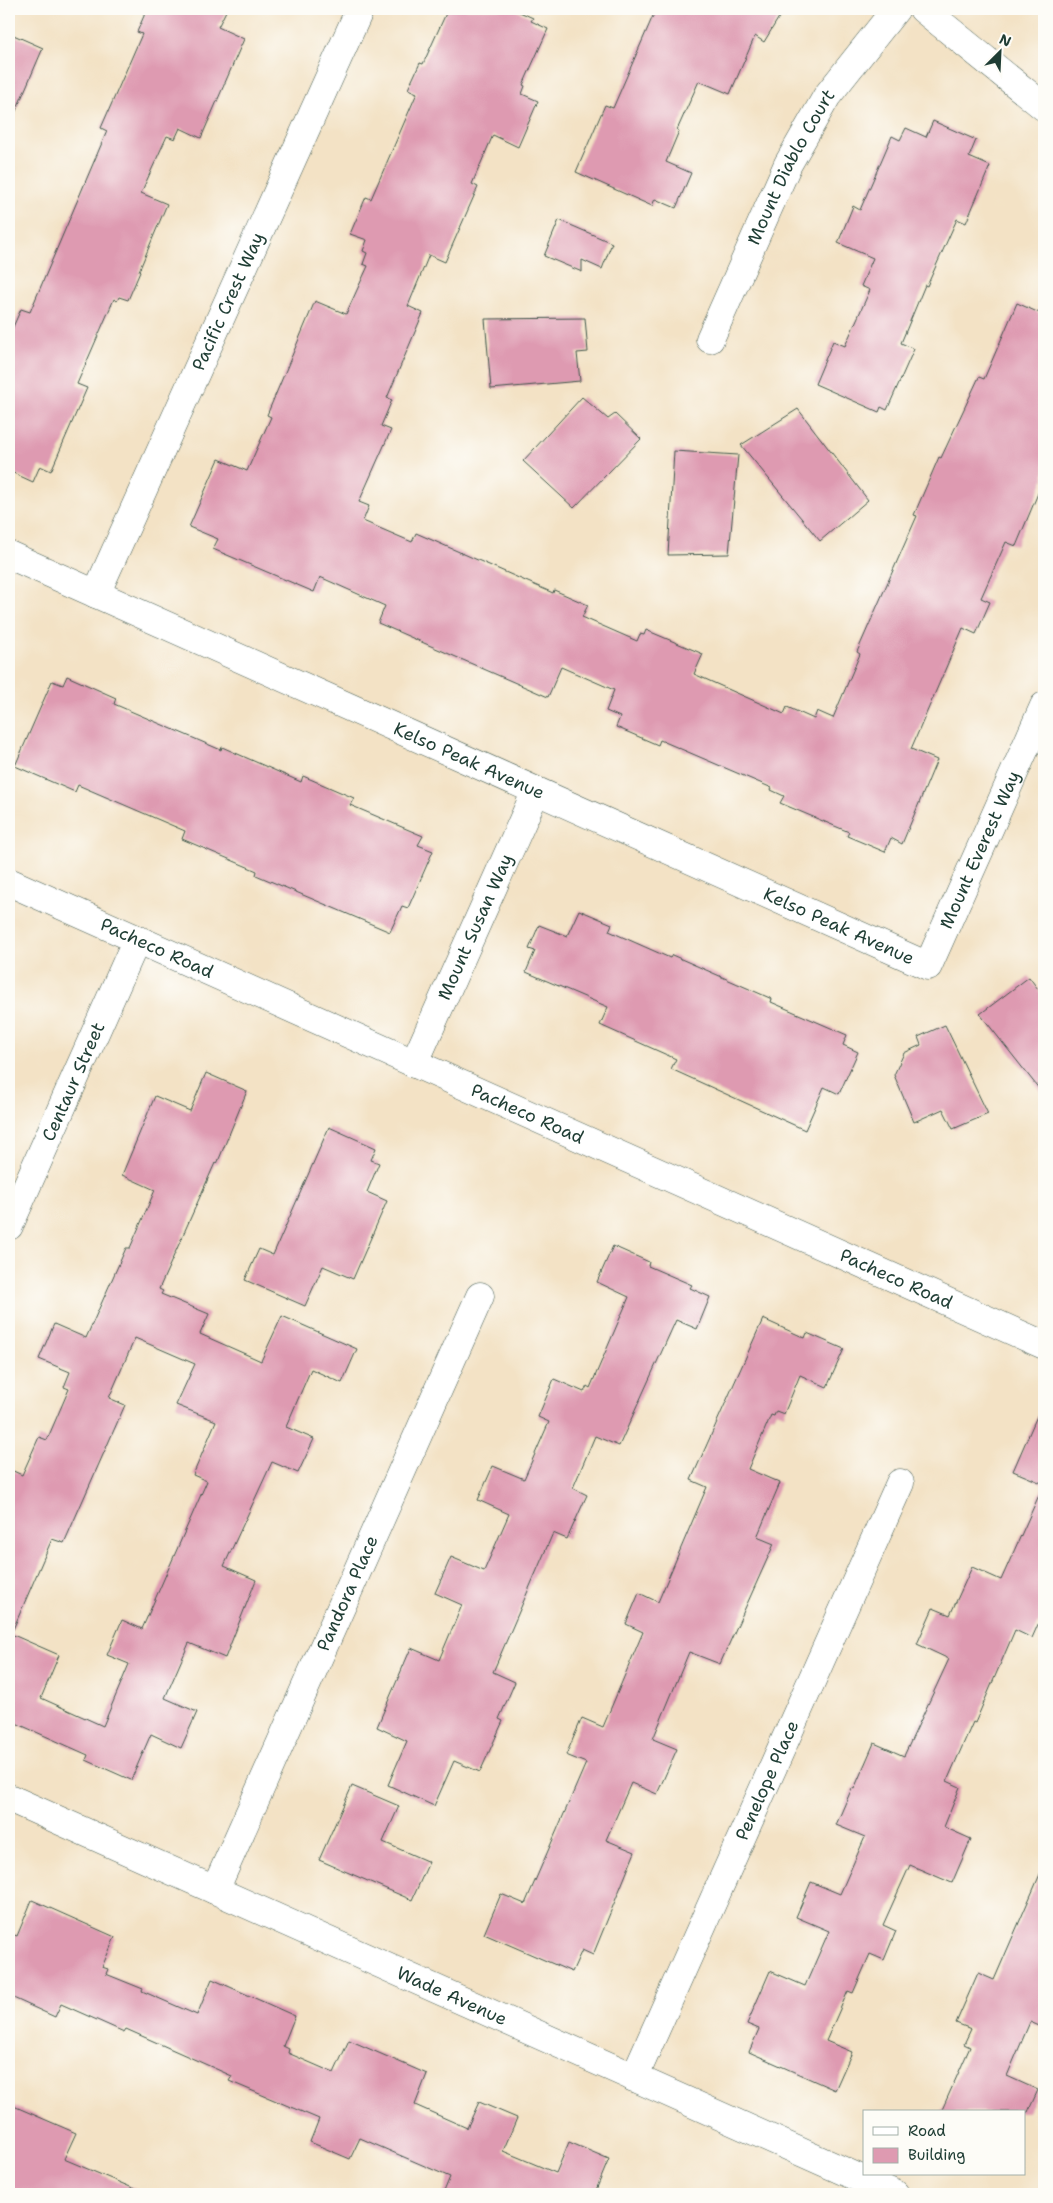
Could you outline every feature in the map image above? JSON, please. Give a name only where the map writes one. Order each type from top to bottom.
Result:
[{"type":"street","name":"Pacific Crest Way","points":[[96,594],[360,9]]},
{"type":"street","name":"Mount Diablo Court","points":[[710,339],[788,164],[827,96],[896,9]]},
{"type":"street","points":[[923,9],[1044,107]]},
{"type":"street","name":"Kelso Peak Avenue","points":[[9,555],[928,966]]},
{"type":"street","name":"Mount Everest Way","points":[[928,966],[1044,706]]},
{"type":"street","name":"Mount Susan Way","points":[[414,1064],[536,791]]},
{"type":"street","name":"Pacheco Road","points":[[9,882],[1044,1345]]},
{"type":"street","name":"Centaur Street","points":[[9,1226],[137,939]]},
{"type":"street","name":"Pandora Place","points":[[215,1890],[480,1296]]},
{"type":"street","name":"Penelope Place","points":[[634,2078],[900,1483]]},
{"type":"street","name":"Wade Avenue","points":[[9,1798],[895,2194]]},
{"type":"building","points":[[147,9],[227,9],[218,27],[244,39],[201,138],[180,128],[175,139],[167,136],[141,193],[167,204],[128,300],[119,297],[117,301],[114,299],[77,384],[87,388],[51,471],[40,466],[33,482],[9,471],[9,336],[21,309],[30,312],[107,131],[101,128],[142,34],[137,32]]},
{"type":"building","points":[[448,9],[513,9],[533,18],[531,21],[548,29],[523,85],[525,86],[522,94],[538,101],[518,147],[493,135],[472,184],[478,187],[445,262],[429,255],[408,306],[423,313],[387,398],[392,400],[381,426],[391,430],[359,502],[369,506],[363,521],[412,542],[416,533],[553,593],[554,590],[588,605],[582,617],[637,641],[640,634],[644,635],[646,630],[703,654],[694,674],[784,714],[787,707],[814,719],[817,711],[833,718],[860,654],[857,652],[917,516],[914,515],[939,457],[941,458],[979,377],[984,379],[1017,303],[1044,315],[1044,479],[1016,546],[1006,542],[981,598],[990,602],[976,634],[963,628],[911,749],[937,760],[902,844],[891,838],[885,852],[847,836],[849,832],[780,803],[784,796],[771,790],[772,788],[660,740],[658,745],[616,727],[620,717],[606,711],[614,690],[561,667],[548,697],[378,623],[385,606],[320,577],[314,592],[213,549],[218,539],[189,527],[219,459],[247,471],[271,417],[267,415],[315,301],[346,314],[368,266],[363,264],[367,253],[363,251],[367,240],[350,234],[366,197],[371,199],[417,93],[408,89],[420,63],[423,64]]},
{"type":"building","points":[[656,9],[784,9],[764,42],[755,36],[730,94],[699,81],[677,130],[679,131],[666,162],[691,173],[676,208],[655,199],[652,206],[576,172],[605,105],[613,108]]},
{"type":"building","points":[[9,33],[43,48],[9,127]]},
{"type":"building","points":[[933,121],[976,140],[969,157],[990,166],[966,223],[957,219],[927,286],[925,285],[901,343],[914,349],[887,410],[881,407],[879,412],[815,384],[833,341],[845,346],[870,290],[861,286],[873,258],[838,243],[853,206],[860,210],[892,136],[900,140],[906,128],[926,137]]},
{"type":"building","points":[[559,220],[612,243],[602,269],[582,260],[582,272],[544,256]]},
{"type":"building","points":[[585,318],[588,352],[577,353],[580,381],[491,389],[485,319]]},
{"type":"building","points":[[582,397],[608,419],[615,414],[641,439],[574,508],[523,461]]},
{"type":"building","points":[[798,409],[868,500],[820,541],[741,445]]},
{"type":"building","points":[[674,451],[738,455],[729,554],[668,555]]},
{"type":"building","points":[[67,676],[116,698],[114,704],[221,750],[222,747],[301,782],[303,776],[354,798],[350,805],[423,836],[418,845],[433,851],[408,908],[402,906],[390,932],[256,875],[257,871],[182,839],[185,831],[78,785],[75,792],[15,766],[52,681],[63,685]]},
{"type":"building","points":[[579,910],[612,924],[609,931],[670,958],[672,955],[772,999],[771,1002],[847,1035],[843,1045],[858,1052],[839,1094],[824,1087],[805,1130],[671,1069],[676,1059],[600,1025],[608,1007],[526,972],[535,951],[529,949],[539,925],[567,936]]},
{"type":"building","points":[[1029,977],[1044,997],[1044,1095],[980,1014]]},
{"type":"building","points":[[945,1025],[988,1114],[953,1129],[943,1109],[914,1122],[894,1075],[904,1053],[921,1045],[918,1037]]},
{"type":"building","points":[[206,1073],[247,1091],[217,1164],[215,1163],[159,1289],[163,1291],[161,1294],[209,1314],[200,1334],[261,1361],[282,1316],[357,1349],[342,1383],[311,1369],[286,1427],[314,1439],[298,1473],[272,1462],[224,1566],[256,1580],[225,1658],[189,1643],[165,1698],[197,1712],[181,1748],[151,1734],[131,1780],[86,1760],[88,1755],[9,1720],[9,1469],[22,1475],[39,1437],[47,1440],[69,1389],[64,1387],[70,1372],[39,1359],[54,1324],[86,1338],[126,1248],[130,1248],[155,1190],[122,1175],[155,1096],[190,1111]],"holes":[[[135,1338],[195,1364],[176,1405],[216,1421],[193,1475],[207,1481],[142,1629],[122,1620],[107,1655],[129,1664],[103,1726],[41,1698],[59,1655],[11,1634],[52,1539],[64,1543],[125,1405],[109,1398]]]},
{"type":"building","points":[[329,1127],[376,1148],[371,1160],[379,1163],[367,1192],[387,1201],[353,1279],[323,1266],[305,1306],[245,1280],[259,1249],[273,1255]]},
{"type":"building","points":[[613,1246],[649,1262],[648,1266],[692,1285],[690,1288],[710,1297],[697,1329],[676,1320],[619,1446],[595,1436],[573,1488],[587,1495],[567,1539],[553,1533],[493,1672],[515,1682],[499,1719],[503,1721],[480,1772],[454,1761],[434,1806],[388,1785],[407,1741],[377,1727],[411,1648],[439,1660],[462,1605],[435,1593],[451,1557],[484,1571],[509,1514],[478,1500],[493,1466],[524,1479],[549,1422],[538,1417],[554,1379],[584,1392],[587,1386],[590,1388],[629,1297],[597,1282]]},
{"type":"building","points":[[763,1319],[805,1338],[807,1333],[844,1349],[827,1387],[800,1375],[784,1414],[776,1411],[774,1416],[771,1415],[748,1469],[780,1483],[757,1537],[774,1544],[720,1664],[689,1652],[653,1739],[677,1749],[657,1794],[631,1783],[606,1840],[635,1852],[593,1955],[582,1950],[572,1972],[484,1934],[501,1894],[525,1904],[586,1763],[566,1755],[582,1718],[603,1727],[643,1632],[626,1624],[639,1593],[658,1602],[707,1487],[691,1480]]},
{"type":"building","points":[[1044,1400],[1044,1484],[1013,1471]]},
{"type":"building","points":[[1044,1484],[1044,1611],[1032,1638],[1015,1630],[975,1723],[973,1722],[947,1781],[960,1787],[944,1827],[971,1839],[952,1883],[910,1865],[883,1925],[896,1931],[884,1960],[870,1954],[853,1993],[848,1991],[826,2041],[852,2052],[835,2090],[749,2052],[759,2029],[747,2024],[770,1971],[805,1986],[829,1931],[796,1917],[811,1882],[840,1894],[865,1837],[836,1825],[852,1788],[854,1789],[874,1743],[904,1756],[949,1659],[917,1644],[933,1608],[950,1615],[972,1567],[1001,1580]]},
{"type":"building","points":[[352,1786],[399,1806],[383,1842],[429,1862],[412,1900],[319,1860]]},
{"type":"building","points":[[1044,1865],[1044,2028],[1030,2022],[1007,2076],[1038,2090],[1028,2112],[1026,2110],[942,2110],[970,2047],[964,2044],[971,2029],[956,2023],[978,1973],[994,1980]]},
{"type":"building","points":[[32,1900],[115,1937],[102,1967],[108,1969],[106,1974],[143,1989],[142,1991],[197,2015],[212,1979],[295,2016],[283,2046],[289,2049],[288,2053],[334,2073],[349,2040],[427,2074],[415,2105],[467,2128],[479,2102],[517,2118],[503,2151],[556,2173],[569,2142],[609,2159],[596,2190],[605,2194],[443,2194],[450,2177],[360,2138],[350,2159],[310,2142],[319,2119],[229,2081],[232,2076],[126,2029],[124,2032],[61,2004],[55,2017],[9,1996],[9,1933],[17,1936]]},
{"type":"building","points":[[9,2104],[76,2133],[64,2159],[147,2194],[25,2194],[9,2188]]}]
